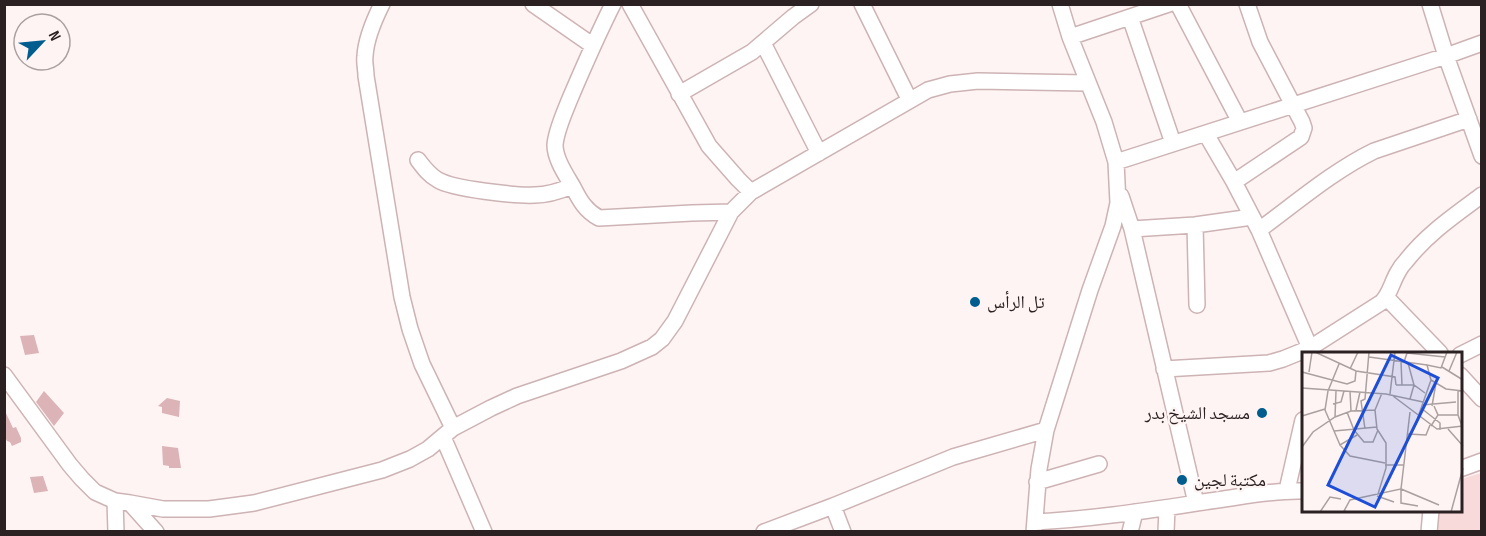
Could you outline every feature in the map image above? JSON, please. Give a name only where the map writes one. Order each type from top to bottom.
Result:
[{"type":"street","points":[[382,4],[368,40],[365,57],[366,76],[402,297],[422,364],[484,531]]},
{"type":"street","points":[[533,4],[592,45]]},
{"type":"street","points":[[613,4],[592,45],[564,114],[555,144],[556,153],[582,204],[591,214],[599,218],[731,212]]},
{"type":"street","points":[[630,4],[709,146],[751,192]]},
{"type":"street","points":[[679,94],[736,62],[812,4]]},
{"type":"street","points":[[862,4],[909,99]]},
{"type":"street","points":[[1060,4],[1070,37],[1104,122],[1116,162],[1118,203],[1113,226],[1046,429],[1037,482],[1034,527],[1058,521],[1287,490],[1302,490]]},
{"type":"street","points":[[1070,37],[1169,4]]},
{"type":"street","points":[[1178,4],[1240,122]]},
{"type":"street","points":[[1234,182],[1301,137],[1304,129],[1260,42],[1247,4]]},
{"type":"street","points":[[1430,4],[1481,155]]},
{"type":"street","points":[[1130,17],[1173,143]]},
{"type":"street","points":[[763,43],[819,153]]},
{"type":"street","points":[[1116,162],[1482,43]]},
{"type":"street","points":[[4,375],[82,479],[95,492],[122,502],[163,509],[209,509],[254,503],[382,470],[410,459],[490,408],[516,396],[621,361],[652,347],[662,339],[675,321],[731,212],[751,192],[909,99],[928,90],[950,84],[978,81],[1088,83]]},
{"type":"street","points":[[1132,228],[1255,224],[1361,157],[1469,119]]},
{"type":"street","points":[[1206,134],[1255,224],[1310,351],[1386,297],[1398,270],[1425,239],[1482,195]]},
{"type":"street","points":[[418,160],[428,173],[452,186],[536,195],[572,186]]},
{"type":"street","points":[[1118,188],[1132,228],[1196,503]]},
{"type":"street","points":[[1194,225],[1197,305]]},
{"type":"street","points":[[1386,297],[1439,352]]},
{"type":"street","points":[[1462,354],[1482,344]]},
{"type":"street","points":[[1164,369],[1269,363],[1302,354]]},
{"type":"street","points":[[1462,376],[1482,399]]},
{"type":"street","points":[[1287,490],[1302,424]]},
{"type":"street","points":[[764,531],[833,506],[953,457],[1046,429]]},
{"type":"street","points":[[1462,469],[1482,460]]},
{"type":"street","points":[[1037,482],[1099,464]]},
{"type":"street","points":[[116,531],[122,502]]},
{"type":"street","points":[[122,502],[156,531]]},
{"type":"street","points":[[833,506],[843,531]]},
{"type":"street","points":[[1166,531],[1167,508]]},
{"type":"street","points":[[1130,531],[1135,512]]},
{"type":"street","points":[[1429,531],[1431,512]]},
{"type":"shaded area","points":[[1481,473],[1481,531],[1436,531],[1436,512],[1462,512],[1462,479]]},
{"type":"building","points":[[34,335],[39,353],[25,355],[20,336]]},
{"type":"building","points":[[44,391],[64,413],[54,426],[36,402]]},
{"type":"building","points":[[167,398],[180,401],[179,417],[162,413],[162,407],[158,406]]},
{"type":"building","points":[[4,409],[13,428],[16,427],[21,438],[21,442],[12,446],[4,435]]},
{"type":"building","points":[[162,446],[178,448],[181,468],[169,468],[163,465]]},
{"type":"building","points":[[43,476],[48,491],[34,493],[30,477]]},
{"type":"place","name":"تل الرأس","points":[[975,302]]},
{"type":"place","name":"مسجد الشيخ بدر","points":[[1262,413]]},
{"type":"place","name":"مكتبة لجين","points":[[1182,480]]}]
